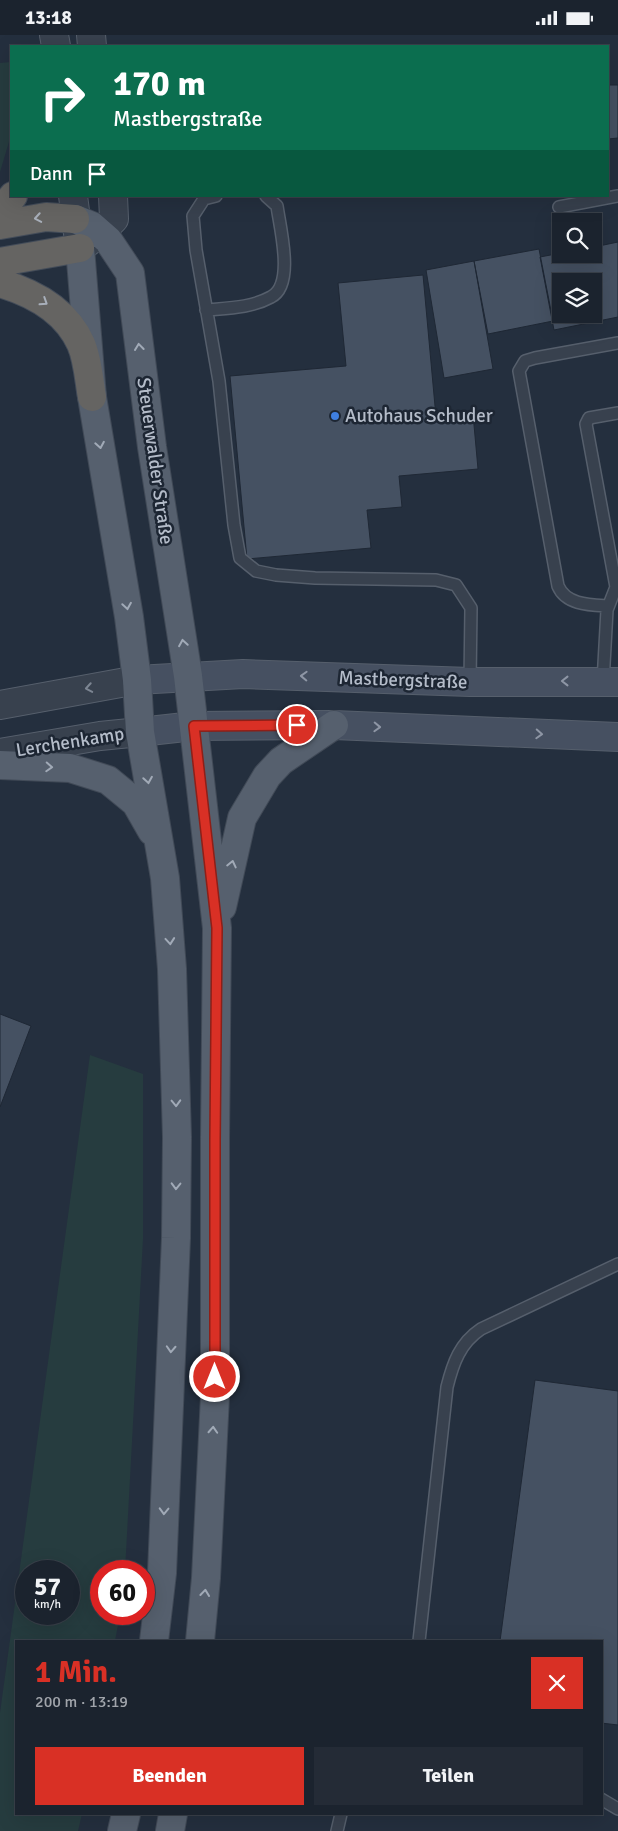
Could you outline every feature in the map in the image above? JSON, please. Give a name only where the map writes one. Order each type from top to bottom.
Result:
[{"type":"highway","points":[[0,212],[12,197]]},
{"type":"highway","points":[[0,225],[46,217],[74,208]]},
{"type":"highway","points":[[0,262],[90,241]]},
{"type":"highway","points":[[0,283],[23,289],[48,303],[66,319],[81,345],[92,397]]},
{"type":"main road","points":[[130,273],[108,240],[90,241],[92,397],[129,617],[137,680],[140,731],[165,878],[172,969],[177,1137],[176,1238],[162,1573],[154,1640]]},
{"type":"main road","name":"Steuerwalder Straße","points":[[130,273],[152,447],[188,676],[217,928]]},
{"type":"main road","name":"Mastbergstraße","points":[[137,680],[243,674],[470,682],[610,682]]},
{"type":"main road","points":[[140,731],[194,726],[334,725],[618,737]]},
{"type":"main road","points":[[200,1640],[206,1578],[215,1396],[217,928],[242,818],[267,776],[282,761],[334,725]]},
{"type":"main road","points":[[0,765],[70,768],[108,780],[136,803],[159,843]]},
{"type":"main road","points":[[122,1831],[126,1815]]},
{"type":"main road","points":[[170,1831],[173,1815]]},
{"type":"street","name":"Steuerwalder Straße","points":[[90,241],[114,219],[114,197]]},
{"type":"street","name":"Steuerwalder Straße","points":[[114,197],[130,273]]},
{"type":"street","points":[[74,208],[90,241]]},
{"type":"street","points":[[0,705],[137,680]]},
{"type":"street","name":"Lerchenkamp","points":[[0,753],[140,731]]},
{"type":"lane","points":[[559,207],[618,196]]},
{"type":"lane","points":[[212,197],[204,199],[193,216],[196,250],[219,381],[234,525],[240,558],[256,571],[276,575],[315,578],[436,579],[456,585],[471,608],[470,682]]},
{"type":"lane","points":[[206,310],[246,306],[272,297],[281,288],[284,253],[277,206],[267,197]]},
{"type":"lane","points":[[608,606],[582,604],[560,592],[558,587],[519,371],[525,361],[618,343]]},
{"type":"lane","points":[[610,682],[608,606],[616,587],[586,424],[589,418],[618,413]]},
{"type":"lane","points":[[419,1640],[447,1387],[459,1352],[469,1337],[481,1329],[618,1264]]},
{"type":"lane","points":[[603,1800],[618,1809]]},
{"type":"lane","points":[[337,1831],[341,1815]]},
{"type":"green space","points":[[10,62],[10,138],[0,172],[0,63]]},
{"type":"green space","points":[[90,1055],[143,1074],[143,1239],[126,1560],[90,1560],[90,1625],[118,1625],[115,1640],[15,1640],[15,1815],[82,1815],[78,1831],[0,1831],[0,1713],[15,1603],[15,1625],[80,1625],[80,1560],[21,1560]]},
{"type":"building","points":[[609,85],[618,85],[618,138],[609,139]]},
{"type":"building","points":[[618,242],[618,317],[602,320],[602,273],[552,273],[552,320],[540,257],[552,255],[552,263],[602,263],[602,245]]},
{"type":"building","points":[[539,249],[552,321],[488,334],[474,261]]},
{"type":"building","points":[[474,261],[493,369],[444,378],[426,270]]},
{"type":"building","name":"Autohaus Schuder","points":[[423,275],[436,417],[473,414],[478,469],[399,476],[402,507],[367,510],[371,548],[247,559],[230,376],[346,366],[338,283]]},
{"type":"building","points":[[553,323],[588,323],[554,330]]},
{"type":"building","points":[[0,1014],[31,1026],[0,1107]]},
{"type":"building","points":[[535,1380],[618,1391],[618,1725],[603,1723],[603,1640],[500,1640]]},
{"type":"place","name":"Autohaus Schuder","points":[[335,416]]},
{"type":"route","points":[[215,1377],[217,928],[194,726],[297,725]]}]
